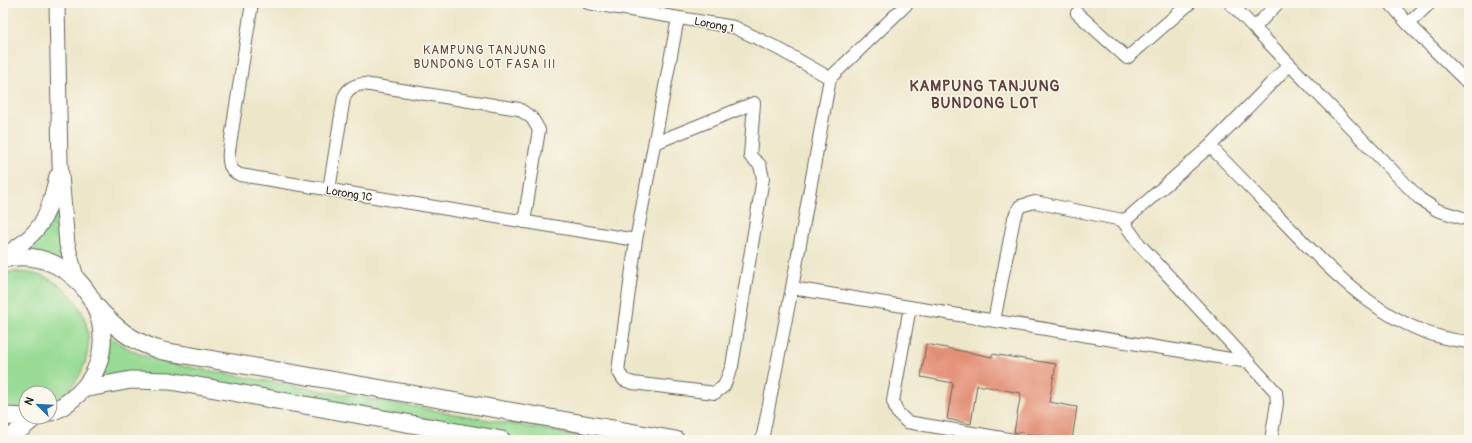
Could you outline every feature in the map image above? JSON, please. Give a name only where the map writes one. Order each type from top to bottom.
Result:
[{"type":"main road","points":[[3,258],[29,257],[46,260],[62,267],[76,278],[87,290],[95,305],[101,326],[101,348],[95,370],[83,389],[70,402],[58,408]]},
{"type":"main road","points":[[95,305],[112,324],[125,334],[143,344],[163,351],[676,440]]},
{"type":"main road","points":[[83,389],[131,380],[170,381],[502,440]]},
{"type":"main road","points":[[3,416],[18,416]]},
{"type":"main road","points":[[8,440],[24,425]]},
{"type":"street","points":[[56,3],[60,164],[67,244],[76,278]]},
{"type":"street","name":"Lorong 1C","points":[[252,3],[229,151],[229,166],[235,173],[329,190],[636,240]]},
{"type":"street","name":"Lorong 1","points":[[588,3],[734,28],[777,48],[830,78]]},
{"type":"street","points":[[762,440],[792,288],[830,78],[908,3]]},
{"type":"street","points":[[1077,13],[1126,58],[1190,3]]},
{"type":"street","points":[[1230,3],[1420,199],[1437,210],[1469,220]]},
{"type":"street","points":[[1254,28],[1278,3]]},
{"type":"street","points":[[1390,3],[1408,24],[1469,84]]},
{"type":"street","points":[[1408,24],[1430,3]]},
{"type":"street","points":[[655,143],[754,103],[750,156],[760,165],[763,178],[732,366],[727,381],[721,391],[715,393],[632,383],[620,376],[618,365],[636,240],[678,18]]},
{"type":"street","points":[[994,320],[1014,218],[1020,206],[1035,202],[1122,220],[1135,213],[1210,146],[1290,64]]},
{"type":"street","points":[[329,190],[344,97],[350,88],[354,86],[364,84],[520,109],[527,113],[536,122],[539,130],[524,222]]},
{"type":"street","points":[[1210,146],[1321,260],[1360,295],[1395,317],[1427,332],[1469,342]]},
{"type":"street","points":[[3,258],[33,234],[45,218],[60,164]]},
{"type":"street","points":[[1122,220],[1140,245],[1272,386],[1277,395],[1272,440]]},
{"type":"street","points":[[792,288],[1249,362]]},
{"type":"street","points":[[910,307],[893,400],[897,412],[907,422],[1014,440]]},
{"type":"green space","points":[[57,205],[65,266],[19,254]]},
{"type":"green space","points":[[20,272],[43,276],[65,290],[78,305],[86,322],[88,340],[86,359],[79,377],[67,392],[58,399],[58,385],[18,385],[18,412],[3,411],[3,274]]},
{"type":"green space","points":[[107,334],[135,352],[165,363],[602,440],[520,440],[163,378],[100,385],[108,353]]},
{"type":"building","points":[[926,344],[992,357],[992,354],[1056,364],[1049,402],[1077,407],[1072,440],[1014,432],[1021,393],[977,385],[971,424],[947,419],[953,383],[921,377]]},
{"type":"district","name":"KAMPUNG TANJUNG BUNDONG LOT FASA III","points":[[485,57]]},
{"type":"district","name":"KAMPUNG TANJUNG BUNDONG LOT","points":[[985,94]]}]
